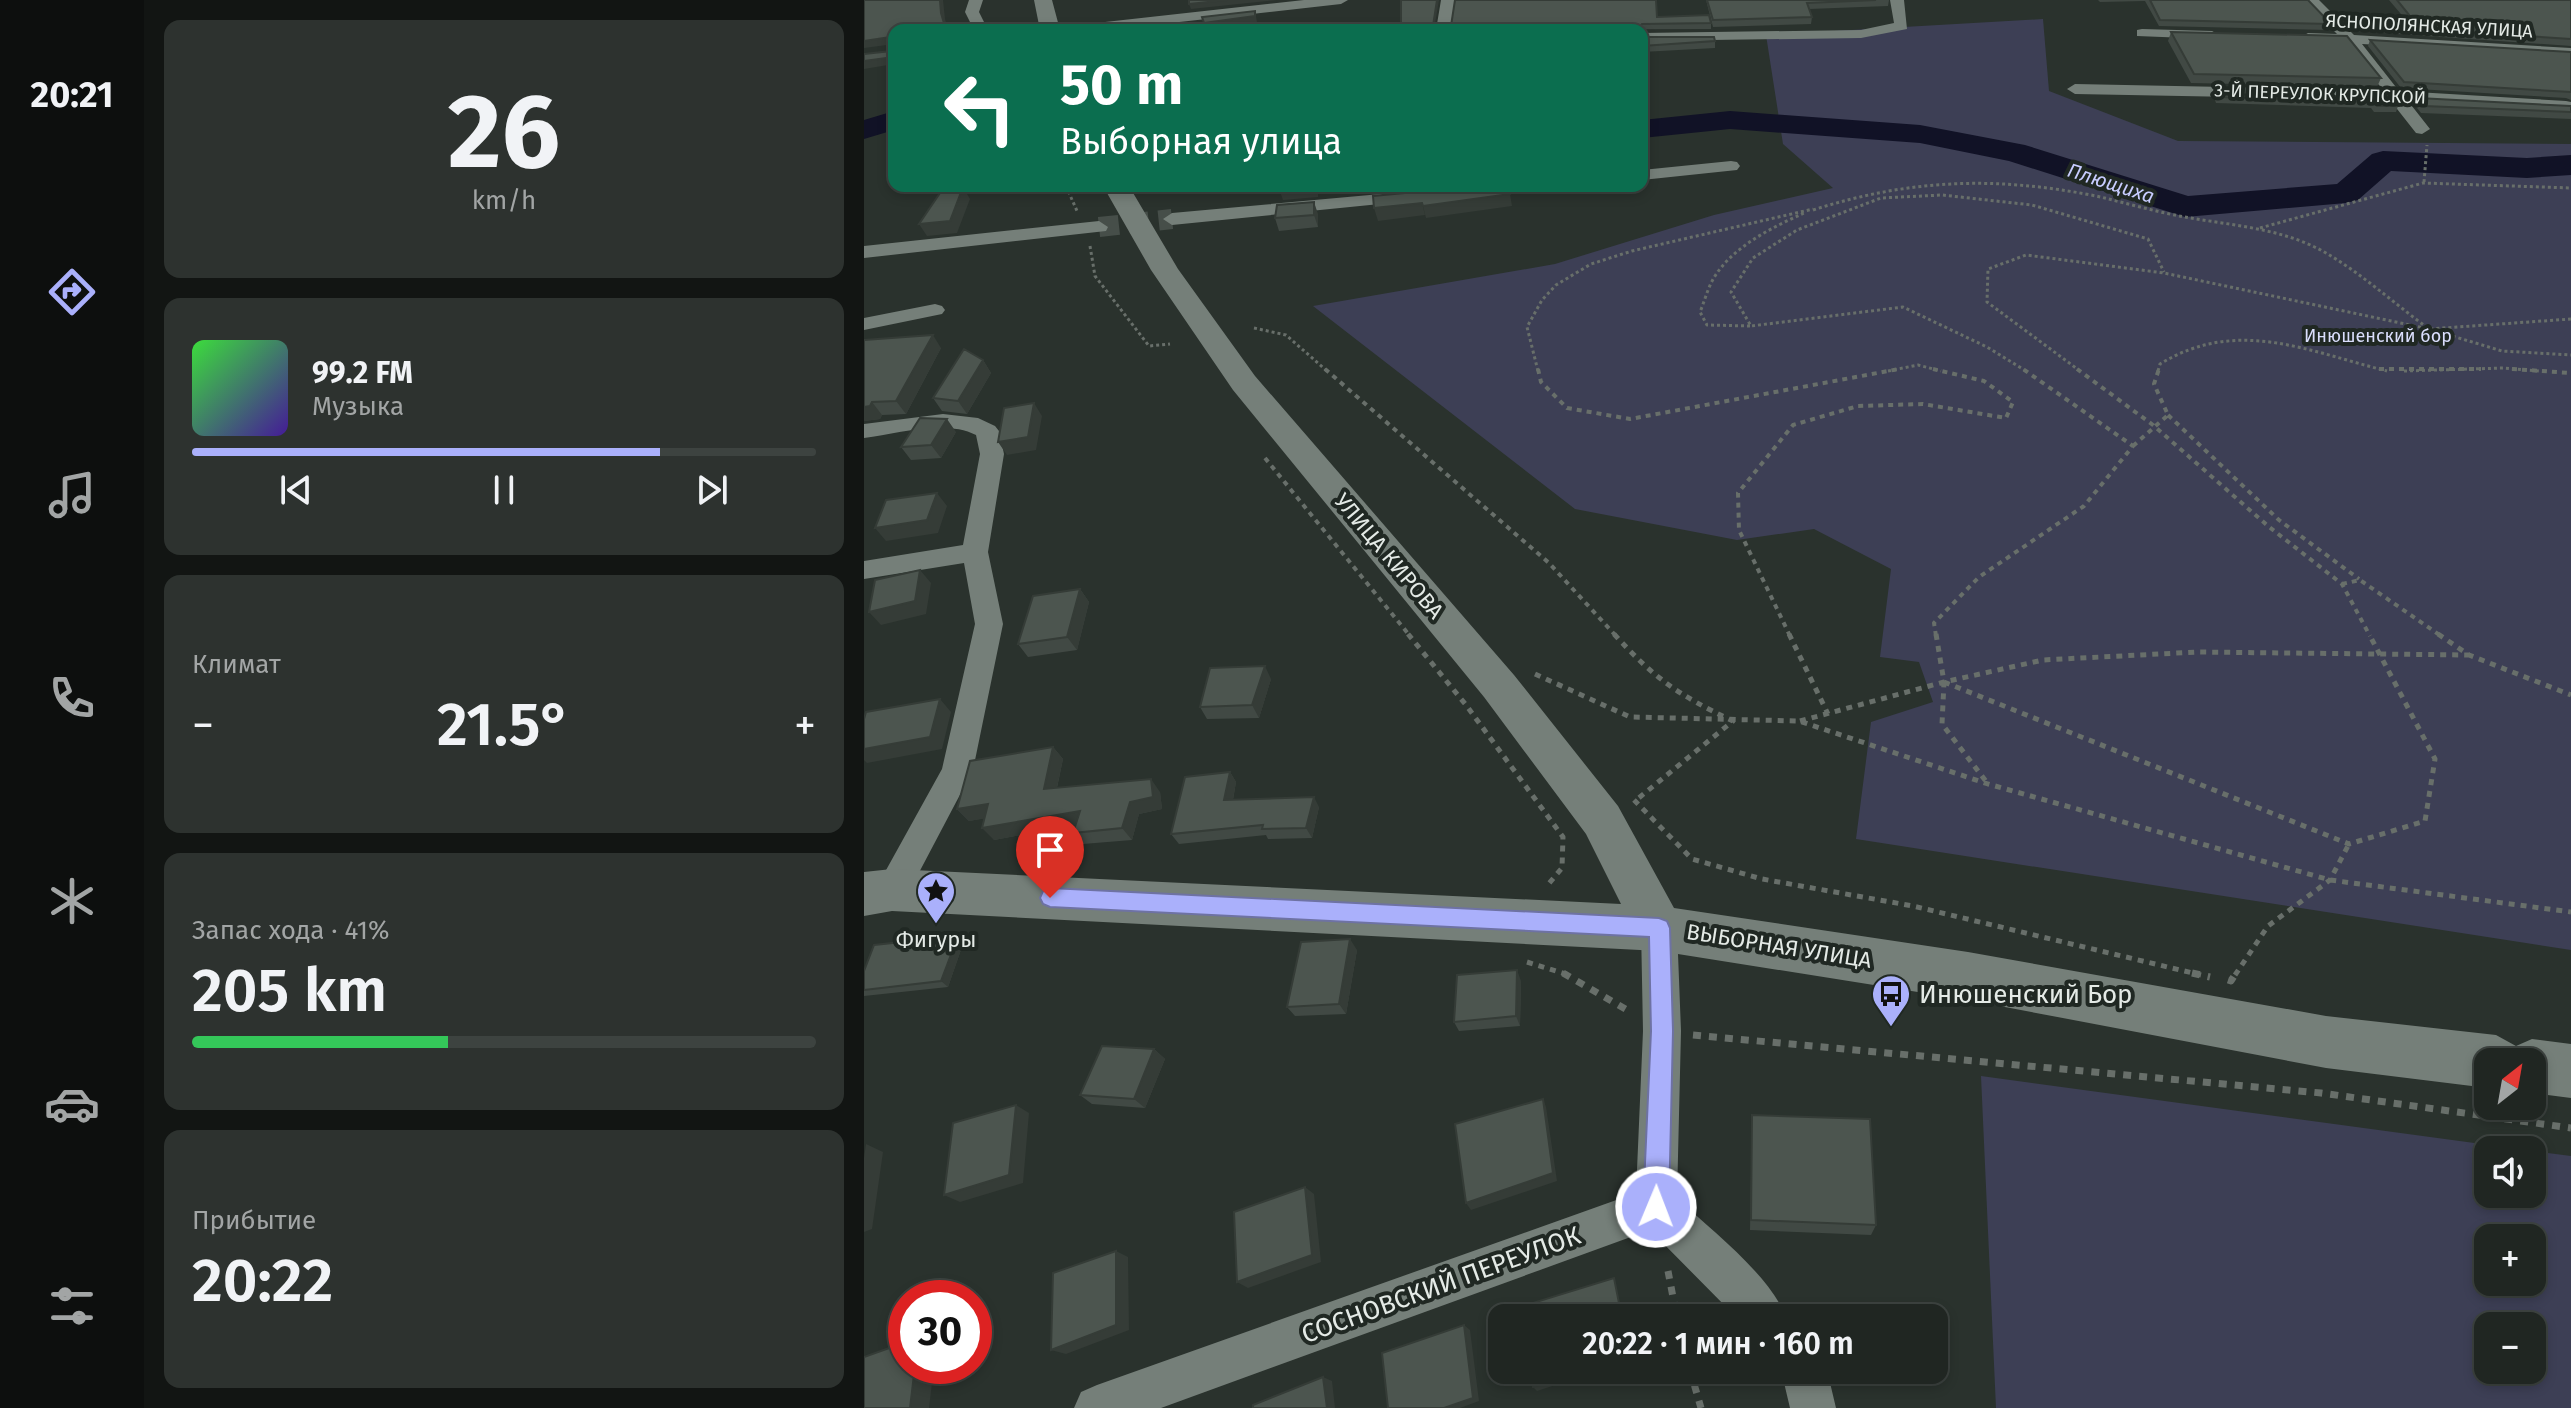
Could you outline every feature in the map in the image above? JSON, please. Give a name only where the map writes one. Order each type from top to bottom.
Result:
[{"type":"main road","points":[[1043,0],[1049,24]]},
{"type":"main road","name":"УЛИЦА КИРОВА","points":[[1120,192],[1165,270],[1244,383],[1501,691],[1602,820],[1659,928]]},
{"type":"main road","name":"ВЫБОРНАЯ УЛИЦА","points":[[878,892],[1659,928],[1968,976],[2326,1042],[2474,1059]]},
{"type":"main road","points":[[2546,1068],[2571,1071]]},
{"type":"street","points":[[976,0],[972,12],[978,24]]},
{"type":"street","points":[[1123,24],[1341,0]]},
{"type":"street","points":[[1444,24],[1448,0]]},
{"type":"street","points":[[1648,37],[1861,34],[1902,26],[1897,0]]},
{"type":"street","points":[[2311,0],[2349,38],[2422,129]]},
{"type":"street","points":[[2142,33],[2222,35]]},
{"type":"street","name":"ЯСНОПОЛЯНСКАЯ УЛИЦА","points":[[2285,37],[2571,52]]},
{"type":"street","name":"3-Й ПЕРЕУЛОК КРУПСКОЙ","points":[[2075,89],[2395,95],[2566,106]]},
{"type":"street","points":[[1648,174],[1731,166]]},
{"type":"street","points":[[1172,219],[1461,192]]},
{"type":"street","points":[[907,247],[923,223]]},
{"type":"street","points":[[864,252],[1092,228]]},
{"type":"street","points":[[864,324],[935,310]]},
{"type":"street","points":[[864,431],[943,421],[970,423],[987,431],[992,454],[975,552],[989,624],[957,770],[878,892]]},
{"type":"street","points":[[864,570],[975,552]]},
{"type":"street","points":[[1659,928],[1662,1031],[1656,1207],[1754,1304]]},
{"type":"street","name":"СОСНОВСКИЙ ПЕРЕУЛОК","points":[[1097,1408],[1656,1207]]},
{"type":"street","points":[[1807,1384],[1813,1408]]},
{"type":"path","points":[[2423,183],[2429,151]]},
{"type":"path","points":[[1828,714],[1739,530],[1738,493],[1793,425],[1858,406],[1923,404],[2006,418],[2013,402],[1984,381],[1918,365],[1630,419],[1567,408],[1541,382],[1527,327],[1544,298],[1573,274],[1594,263],[1645,246],[1693,238],[1856,196],[1961,181],[2035,186],[2189,218],[2259,228],[2325,252],[2429,329],[2571,319]]},
{"type":"path","points":[[2259,228],[2423,183],[2571,188]]},
{"type":"path","points":[[1751,326],[1731,292],[1753,258],[1797,230],[1881,198],[1942,195],[2032,205],[2148,239],[2164,273]]},
{"type":"path","points":[[1813,209],[1781,224],[1749,245],[1716,274],[1700,312],[1707,325],[1751,326],[1903,307],[1987,347],[2042,380],[2133,446]]},
{"type":"path","points":[[1781,224],[1797,230]]},
{"type":"path","points":[[1092,228],[1095,276],[1149,346],[1170,344]]},
{"type":"path","points":[[1944,682],[2349,844],[2425,821],[2435,759],[2342,584],[2268,526],[2153,425],[1987,302],[1988,269],[2026,255],[2164,273],[2429,329],[2502,351],[2571,355]]},
{"type":"path","points":[[1254,328],[1286,335],[1549,563],[1644,667],[1684,698],[1733,721]]},
{"type":"path","points":[[2571,373],[2504,368],[2389,371],[2281,344],[2242,338],[2195,346],[2160,364],[2154,384],[2168,415],[2279,520],[2469,655],[2571,695]]},
{"type":"path","points":[[1988,784],[1942,724],[1944,682],[1934,623],[1979,577],[2084,506],[2133,446],[2153,425],[2168,415]]},
{"type":"path","points":[[2342,584],[2360,580]]},
{"type":"path","points":[[1537,897],[1562,868],[1563,837],[1501,691],[1527,671],[1630,717],[1799,721],[1944,682],[2043,660],[2197,652],[2469,655]]},
{"type":"path","points":[[1635,801],[1733,721]]},
{"type":"path","points":[[1799,721],[1988,784],[2330,880],[2571,912]]},
{"type":"path","points":[[1625,789],[1692,859],[1762,879],[1913,906],[2116,957],[2231,981],[2268,926],[2330,880],[2349,844]]},
{"type":"path","points":[[1519,959],[1572,976],[1662,1031],[2321,1093],[2571,1128]]},
{"type":"path","points":[[1694,1384],[1701,1408]]},
{"type":"green space","name":"Инюшенский бор","points":[[2043,19],[2049,91],[2178,141],[2571,144],[2571,950],[1856,839],[1871,722],[1933,702],[1919,662],[1880,657],[1891,569],[1814,529],[1737,540],[1575,509],[1313,306],[1555,264],[1714,215],[1833,188],[1783,144],[1766,35]]},
{"type":"green space","points":[[1981,1076],[2474,1143],[2474,1208],[2546,1208],[2546,1153],[2571,1156],[2571,1408],[1996,1408]]},
{"type":"building","points":[[864,0],[940,0],[944,24],[888,24],[888,37],[864,41]]},
{"type":"building","points":[[1189,0],[1227,0],[1189,4]]},
{"type":"building","points":[[1401,0],[1437,0],[1433,24],[1401,24]]},
{"type":"building","points":[[1455,0],[1656,0],[1657,17],[1709,15],[1711,23],[1451,24]]},
{"type":"building","points":[[1707,0],[1876,0],[1807,3],[1812,17],[1713,20]]},
{"type":"building","points":[[2150,0],[2308,0],[2331,24],[2160,20]]},
{"type":"building","points":[[2397,0],[2571,0],[2571,39],[2357,25],[2351,19],[2414,21]]},
{"type":"building","points":[[1255,11],[1255,16],[1204,23],[1202,17]]},
{"type":"building","points":[[2171,32],[2347,36],[2381,78],[2194,74]]},
{"type":"building","points":[[1648,37],[1714,37],[1715,41],[1648,46]]},
{"type":"building","points":[[2370,40],[2571,52],[2571,92],[2404,82]]},
{"type":"building","points":[[888,51],[888,58],[864,61],[864,54]]},
{"type":"building","points":[[2217,94],[2391,97],[2398,106],[2377,106],[2374,102],[2218,97]]},
{"type":"building","points":[[2418,98],[2571,106],[2571,112],[2424,106]]},
{"type":"building","points":[[941,192],[961,192],[950,221],[919,224]]},
{"type":"building","points":[[1415,192],[1510,194],[1423,206],[1422,203],[1374,208],[1373,196]]},
{"type":"building","points":[[1314,202],[1314,215],[1275,218],[1277,205]]},
{"type":"building","points":[[933,335],[896,401],[872,402],[864,407],[864,340]]},
{"type":"building","points":[[964,349],[983,360],[958,401],[933,398]]},
{"type":"building","points":[[1034,403],[1028,437],[998,442],[1004,408]]},
{"type":"building","points":[[920,418],[947,419],[931,445],[901,447]]},
{"type":"building","points":[[937,493],[927,520],[875,528],[886,500]]},
{"type":"building","points":[[920,570],[915,601],[869,612],[875,580]]},
{"type":"building","points":[[1080,589],[1067,637],[1018,644],[1033,596]]},
{"type":"building","points":[[1265,666],[1252,705],[1200,707],[1210,668]]},
{"type":"building","points":[[940,699],[930,737],[864,749],[866,712]]},
{"type":"building","points":[[1053,747],[1044,789],[1151,779],[1153,797],[1130,802],[1122,828],[1073,833],[1080,811],[982,828],[988,804],[957,809],[970,761]]},
{"type":"building","points":[[1230,772],[1224,800],[1314,797],[1306,828],[1262,829],[1263,825],[1171,834],[1185,777]]},
{"type":"building","points":[[958,936],[941,981],[864,990],[864,971],[874,945]]},
{"type":"building","points":[[1350,939],[1339,1004],[1287,1007],[1301,942]]},
{"type":"building","points":[[1517,970],[1516,1016],[1454,1022],[1457,975]]},
{"type":"building","points":[[1102,1046],[1154,1049],[1134,1099],[1080,1095]]},
{"type":"building","points":[[1543,1099],[1553,1173],[1466,1203],[1455,1124]]},
{"type":"building","points":[[1016,1105],[1009,1175],[944,1195],[953,1123]]},
{"type":"building","points":[[1752,1115],[1870,1119],[1876,1225],[1751,1220]]},
{"type":"building","points":[[1305,1187],[1312,1255],[1237,1282],[1234,1212]]},
{"type":"building","points":[[1116,1251],[1116,1325],[1051,1350],[1053,1273]]},
{"type":"building","points":[[1614,1278],[1619,1304],[1530,1304]]},
{"type":"building","points":[[1464,1325],[1473,1398],[1444,1408],[1388,1408],[1382,1353]]},
{"type":"building","points":[[888,1348],[888,1384],[913,1384],[910,1408],[864,1408],[864,1357]]},
{"type":"building","points":[[1323,1377],[1327,1408],[1253,1408],[1253,1405]]},
{"type":"waterway","name":"Плющиха","points":[[1648,128],[1730,120],[1920,134],[2014,152],[2097,176],[2185,207],[2346,193],[2383,161],[2527,168],[2571,165]]},
{"type":"waterway","name":"Плющиха","points":[[864,130],[888,122]]},
{"type":"tunnel","points":[[1099,227],[1172,219]]},
{"type":"place","name":"Фигуры","points":[[936,925]]},
{"type":"place","name":"Инюшенский Бор","points":[[1891,1028]]},
{"type":"route","points":[[1050,898],[1659,928],[1662,1031],[1656,1207]]}]
